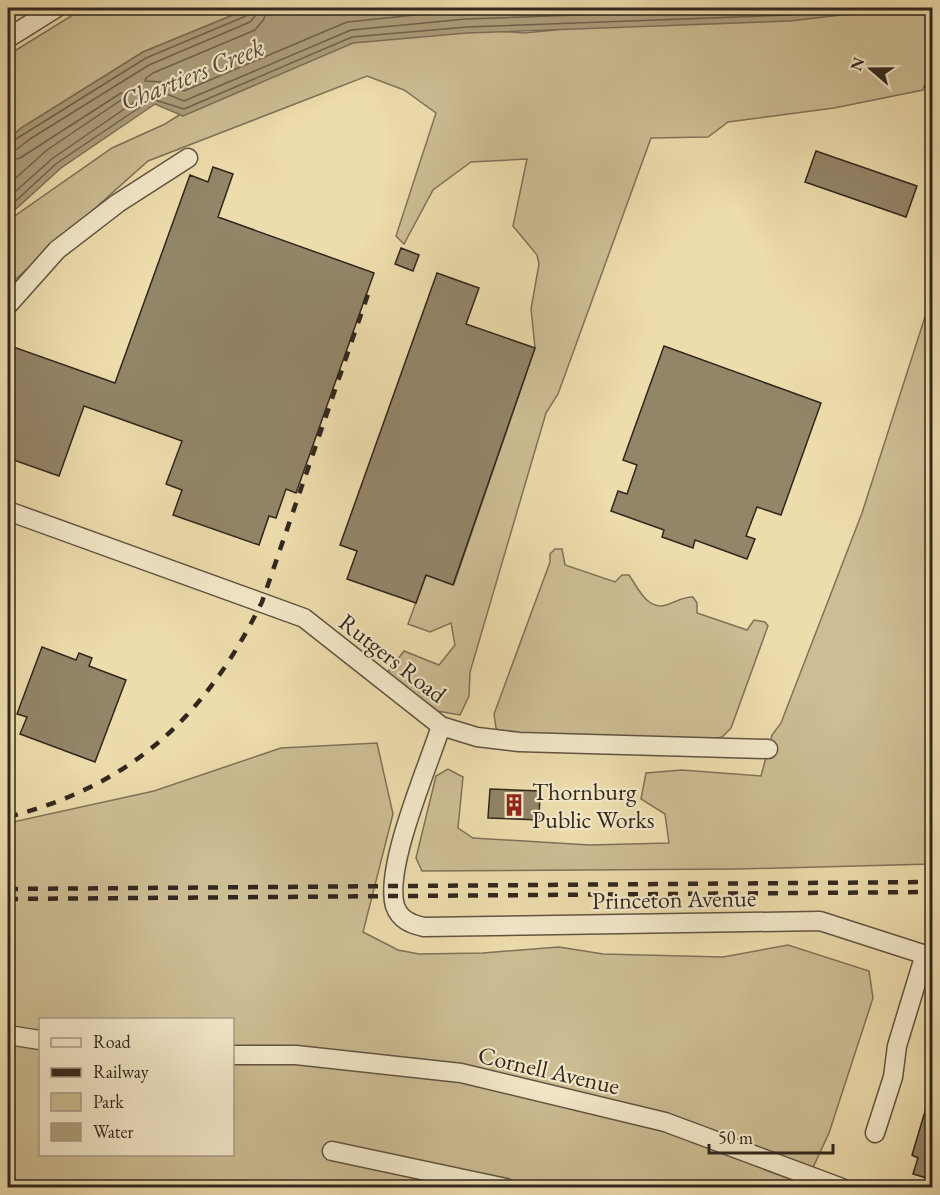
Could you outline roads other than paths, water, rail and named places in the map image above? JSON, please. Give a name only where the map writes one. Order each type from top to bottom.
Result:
[{"type":"street","points":[[8,38],[56,8]]},
{"type":"street","points":[[8,304],[57,250],[118,203],[188,158]]},
{"type":"street","name":"Rutgers Road","points":[[8,511],[304,618],[441,726],[477,737],[519,742],[768,748]]},
{"type":"street","name":"Princeton Avenue","points":[[441,726],[395,869],[396,907],[401,917],[411,924],[423,927],[820,921],[929,955]]},
{"type":"street","points":[[875,1133],[893,1077],[897,1046],[929,955]]},
{"type":"street","points":[[8,1035],[39,1040]]},
{"type":"street","name":"Cornell Avenue","points":[[234,1055],[296,1055],[461,1073],[665,1122],[842,1188]]},
{"type":"street","points":[[333,1151],[506,1188]]},
{"type":"water","name":"Chartiers Creek","points":[[250,8],[902,8],[790,21],[467,33],[353,43],[183,116],[155,104],[61,168],[8,216],[8,140],[21,128],[143,52]]},
{"type":"railway","points":[[8,817],[53,803],[93,786],[129,765],[161,740],[190,712],[216,679],[240,643],[262,602],[368,294]]},
{"type":"railway","points":[[8,889],[932,882]]},
{"type":"railway","points":[[8,899],[932,892]]},
{"type":"place","name":"Thornburg Public Works","points":[[514,805]]}]
